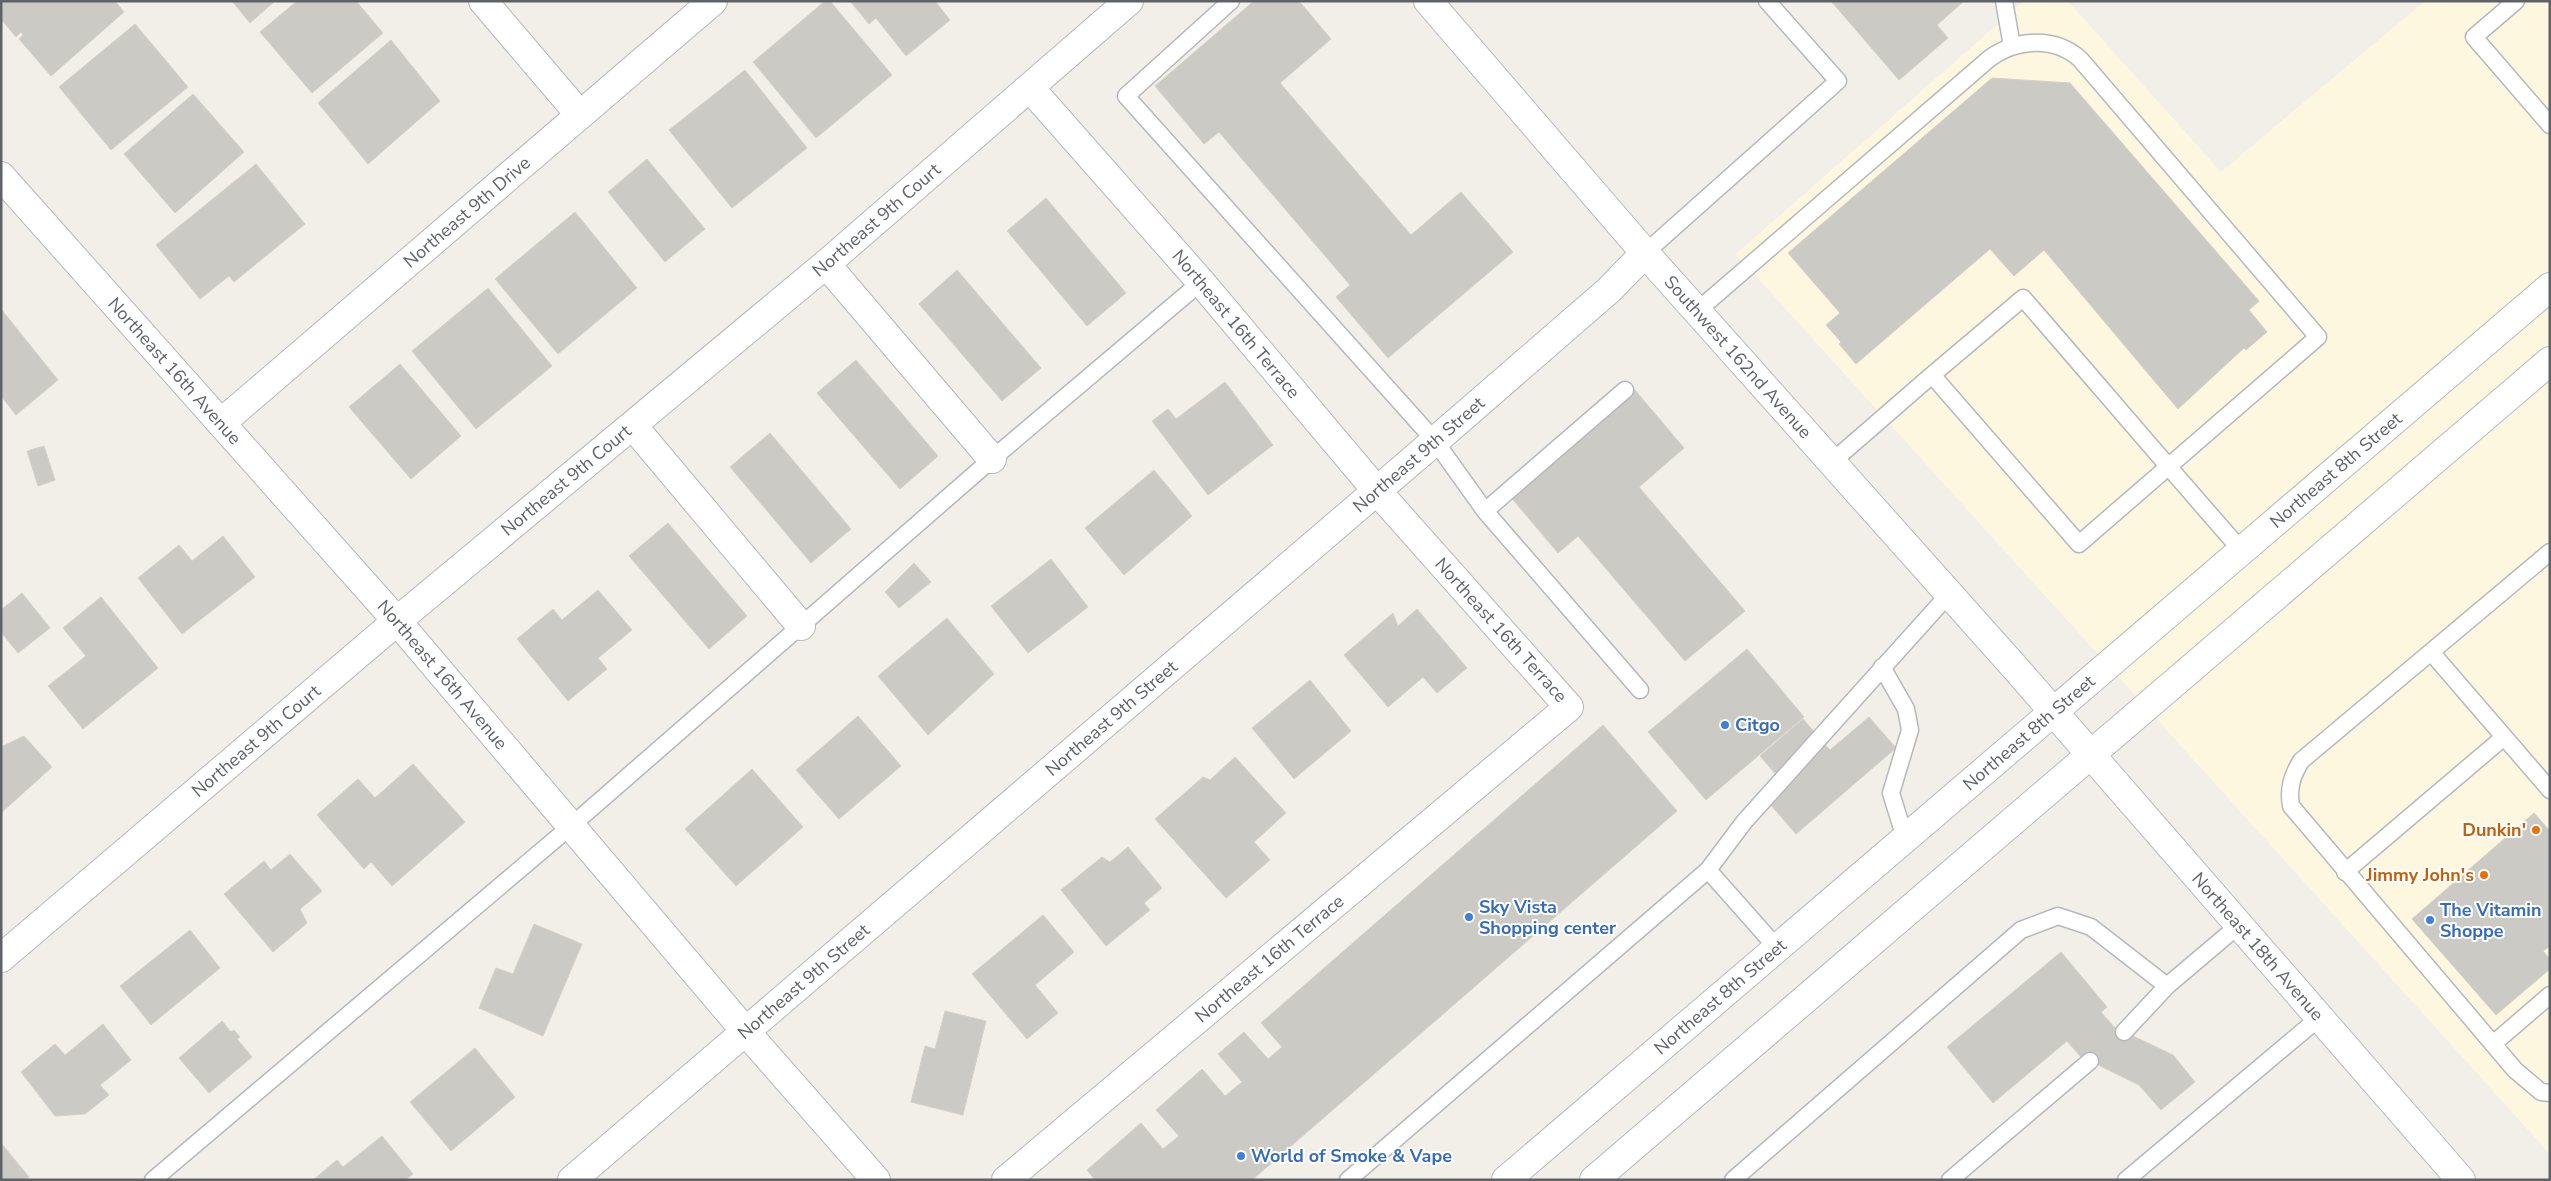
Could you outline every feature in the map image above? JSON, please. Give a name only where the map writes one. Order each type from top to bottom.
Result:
[{"type":"street","points":[[483,1],[580,115]]},
{"type":"street","name":"Northeast 9th Drive","points":[[222,423],[713,1]]},
{"type":"street","name":"Northeast 9th Court","points":[[1,958],[397,621],[826,264],[1129,1]]},
{"type":"street","name":"Southwest 162nd Avenue","points":[[1428,1],[1645,253],[1833,461],[2053,711]]},
{"type":"street","name":"Northeast 16th Terrace","points":[[1006,1180],[1569,707],[1377,491],[1201,282],[1030,88]]},
{"type":"street","name":"Northeast 16th Avenue","points":[[1,176],[397,621],[746,1032],[876,1180]]},
{"type":"street","name":"Northeast 9th Street","points":[[572,1180],[1435,441],[1609,290],[1645,253]]},
{"type":"street","points":[[826,264],[992,459]]},
{"type":"street","name":"Northeast 8th Street","points":[[1506,1180],[2550,286]]},
{"type":"street","points":[[1594,1180],[2550,361]]},
{"type":"street","points":[[633,426],[800,626]]},
{"type":"street","name":"Northeast 18th Avenue","points":[[2053,711],[2462,1180]]},
{"type":"lane","points":[[1231,1],[1126,96],[1435,441],[1486,511],[1640,690]]},
{"type":"lane","points":[[1645,253],[1838,81],[1767,1]]},
{"type":"lane","points":[[2004,1],[2012,46]]},
{"type":"lane","points":[[2516,1],[2474,37],[2550,125]]},
{"type":"lane","points":[[1697,311],[1990,58],[2012,46],[2045,43],[2065,49],[2080,60],[2318,337],[2079,544],[1932,375]]},
{"type":"lane","points":[[153,1180],[571,826],[992,459],[1201,282]]},
{"type":"lane","points":[[1833,461],[2022,298],[2242,551]]},
{"type":"lane","points":[[1486,511],[1625,390]]},
{"type":"lane","points":[[2550,552],[2302,761],[2294,774],[2289,790],[2291,806],[2344,872],[2528,1082],[2541,1092],[2550,1093]]},
{"type":"lane","points":[[1348,1180],[1708,870],[1744,822],[1949,594]]},
{"type":"lane","points":[[2431,652],[2550,790]]},
{"type":"lane","points":[[1882,667],[1906,709],[1910,730],[1891,793],[1904,838]]},
{"type":"lane","points":[[2344,872],[2504,736]]},
{"type":"lane","points":[[1708,870],[1777,948]]},
{"type":"lane","points":[[1733,1180],[2021,930],[2058,916],[2092,927],[2168,986]]},
{"type":"lane","points":[[2124,1032],[2168,986],[2239,925]]},
{"type":"lane","points":[[2493,1044],[2550,995]]},
{"type":"lane","points":[[2126,1180],[2320,1018]]},
{"type":"lane","points":[[1950,1180],[2090,1061]]},
{"type":"shaded area","points":[[2024,1],[2068,1],[2221,172],[2425,1],[2550,1],[2550,1154],[1736,254]]},
{"type":"building","points":[[1,1],[115,1],[124,12],[51,76],[19,39],[23,35],[21,32],[16,37],[1,19]]},
{"type":"building","points":[[232,1],[275,1],[250,23]]},
{"type":"building","points":[[297,1],[356,1],[383,33],[312,93],[260,32]]},
{"type":"building","points":[[825,1],[830,1],[892,75],[816,138],[753,62]]},
{"type":"building","points":[[850,1],[935,1],[950,20],[906,56],[876,18],[869,24]]},
{"type":"building","points":[[1254,1],[1299,1],[1331,39],[1280,83],[1411,235],[1461,192],[1513,252],[1388,358],[1336,297],[1350,285],[1219,132],[1204,144],[1155,86]]},
{"type":"building","points":[[1831,1],[1964,1],[1937,25],[1948,38],[1899,80]]},
{"type":"building","points":[[135,24],[188,87],[111,150],[59,87]]},
{"type":"building","points":[[391,40],[440,101],[368,164],[318,103]]},
{"type":"building","points":[[745,70],[807,148],[732,208],[669,130]]},
{"type":"building","points":[[1992,78],[2070,83],[2259,301],[2249,310],[2267,332],[2246,350],[2244,348],[2178,409],[2044,250],[2014,276],[1990,249],[1856,364],[1839,344],[1841,342],[1826,325],[1840,313],[1788,253]]},
{"type":"building","points":[[193,94],[244,152],[175,213],[124,154]]},
{"type":"building","points":[[647,159],[705,229],[665,262],[608,192]]},
{"type":"building","points":[[256,164],[305,224],[234,282],[229,276],[200,299],[156,245]]},
{"type":"building","points":[[1046,198],[1126,293],[1087,326],[1007,231]]},
{"type":"building","points":[[575,212],[637,288],[558,354],[495,279]]},
{"type":"building","points":[[957,270],[1041,368],[1002,401],[919,304]]},
{"type":"building","points":[[488,288],[552,366],[476,429],[412,351]]},
{"type":"building","points":[[1,309],[58,380],[16,415],[1,396]]},
{"type":"building","points":[[856,360],[938,456],[900,489],[817,393]]},
{"type":"building","points":[[400,364],[461,436],[411,479],[349,407]]},
{"type":"building","points":[[1225,382],[1273,445],[1208,495],[1152,421],[1168,409],[1176,419]]},
{"type":"building","points":[[1634,389],[1684,448],[1639,487],[1745,611],[1685,661],[1578,536],[1558,553],[1509,495]]},
{"type":"building","points":[[770,433],[851,529],[811,563],[730,467]]},
{"type":"building","points":[[44,446],[55,480],[38,486],[27,451]]},
{"type":"building","points":[[1154,470],[1192,516],[1124,575],[1085,528]]},
{"type":"building","points":[[668,523],[747,616],[709,649],[629,556]]},
{"type":"building","points":[[223,536],[255,577],[182,634],[138,578],[179,545],[192,561]]},
{"type":"building","points":[[1051,559],[1088,607],[1028,653],[991,606]]},
{"type":"building","points":[[914,563],[931,582],[899,608],[885,592]]},
{"type":"building","points":[[598,590],[632,630],[598,658],[607,669],[568,701],[517,639],[553,609],[562,620]]},
{"type":"building","points":[[22,593],[50,628],[18,653],[1,632],[1,610]]},
{"type":"building","points":[[101,597],[158,668],[83,729],[48,686],[86,656],[63,628]]},
{"type":"building","points":[[1417,609],[1467,668],[1437,693],[1423,677],[1388,707],[1344,655],[1393,613],[1398,626]]},
{"type":"building","points":[[947,618],[994,674],[928,735],[878,676]]},
{"type":"building","name":"Citgo","points":[[1747,649],[1804,717],[1706,800],[1648,732]]},
{"type":"building","points":[[1310,680],[1351,731],[1294,779],[1252,728]]},
{"type":"building","points":[[858,716],[901,766],[839,819],[796,770]]},
{"type":"building","name":"Citgo","points":[[1869,717],[1896,748],[1796,834],[1769,803],[1787,787],[1760,756],[1803,719],[1830,750]]},
{"type":"building","name":"Sky Vista Shopping center","points":[[1603,725],[1677,811],[1252,1180],[1095,1180],[1087,1170],[1141,1123],[1163,1149],[1179,1136],[1156,1110],[1202,1069],[1225,1096],[1242,1082],[1218,1054],[1244,1032],[1268,1059],[1282,1047],[1261,1023]]},
{"type":"building","points":[[24,736],[52,767],[1,813],[1,747]]},
{"type":"building","points":[[1235,757],[1286,813],[1254,842],[1270,860],[1226,898],[1155,819],[1203,777],[1210,780]]},
{"type":"building","points":[[413,764],[465,822],[392,886],[371,862],[364,869],[317,815],[358,779],[375,798]]},
{"type":"building","points":[[752,769],[803,827],[736,886],[685,829]]},
{"type":"building","points":[[2534,813],[2550,831],[2550,946],[2543,951],[2550,959],[2550,969],[2496,1015],[2412,919]]},
{"type":"building","points":[[1128,847],[1162,888],[1144,903],[1150,910],[1106,946],[1061,890],[1102,857],[1110,862]]},
{"type":"building","points":[[290,854],[322,891],[300,909],[307,923],[273,952],[224,894],[264,861],[271,870]]},
{"type":"building","points":[[1043,915],[1074,952],[1035,985],[1058,1013],[1027,1039],[972,974]]},
{"type":"building","points":[[534,924],[582,944],[543,1036],[479,1008],[496,968],[513,974]]},
{"type":"building","points":[[190,930],[220,968],[151,1025],[120,986]]},
{"type":"building","points":[[2061,952],[2107,1007],[2101,1012],[2114,1027],[2173,1055],[2195,1082],[2161,1110],[2139,1085],[2080,1056],[2067,1041],[1993,1103],[1947,1047]]},
{"type":"building","points":[[945,1011],[986,1021],[963,1115],[911,1102],[925,1046],[935,1049]]},
{"type":"building","points":[[222,1021],[231,1032],[234,1030],[240,1037],[237,1039],[252,1057],[209,1093],[179,1058]]},
{"type":"building","points":[[103,1024],[131,1060],[100,1085],[109,1095],[85,1114],[55,1116],[21,1072],[55,1044],[65,1055]]},
{"type":"building","points":[[475,1048],[515,1097],[451,1151],[410,1102]]},
{"type":"building","points":[[382,1136],[413,1174],[405,1180],[313,1180],[337,1160],[343,1167]]},
{"type":"building","points":[[1,1143],[29,1177],[22,1180],[1,1180]]},
{"type":"place","name":"Citgo","points":[[1725,725]]},
{"type":"place","name":"Dunkin'","points":[[2536,830]]},
{"type":"place","name":"Jimmy John's","points":[[2484,875]]},
{"type":"place","name":"Sky Vista Shopping center","points":[[1469,917]]},
{"type":"place","name":"The Vitamin Shoppe","points":[[2430,920]]},
{"type":"place","name":"World of Smoke & Vape","points":[[1241,1156]]}]
